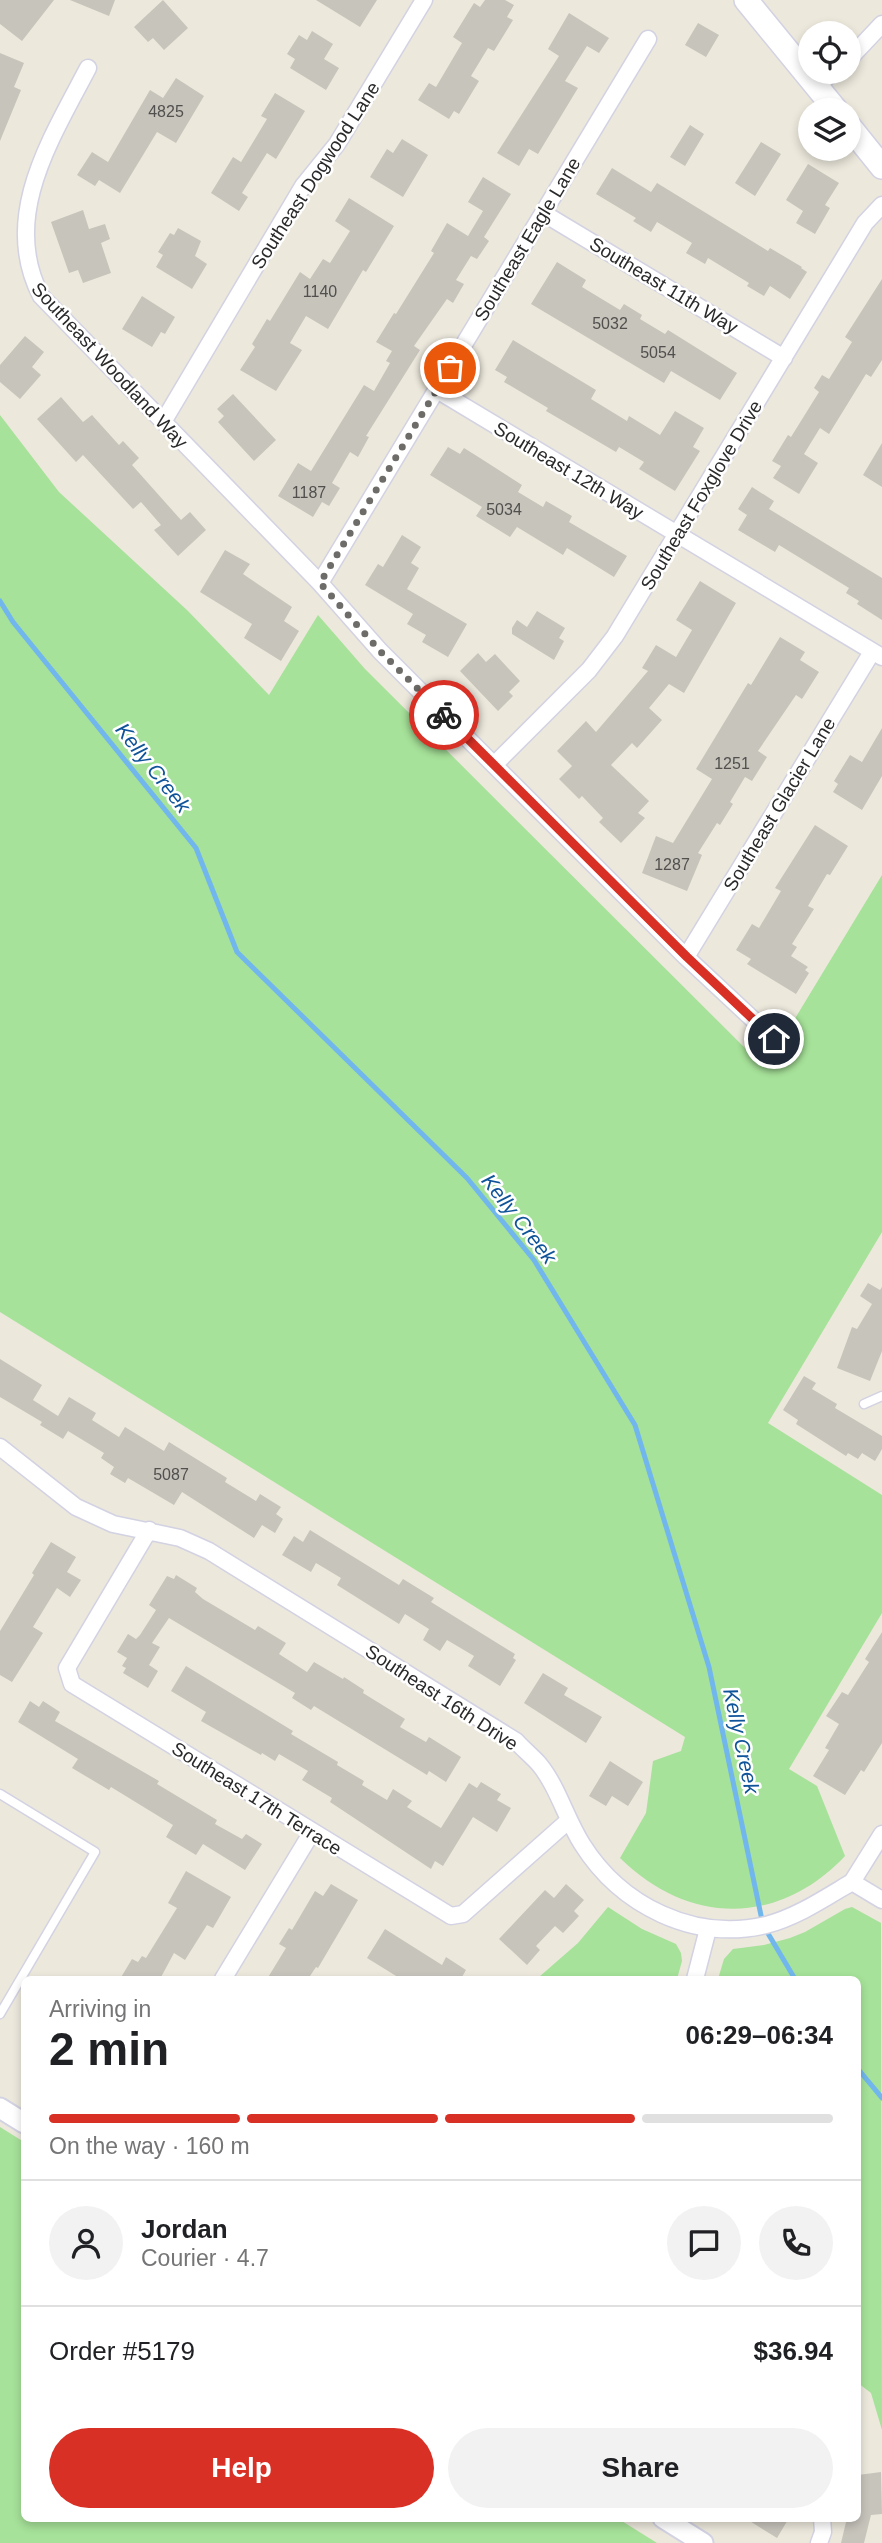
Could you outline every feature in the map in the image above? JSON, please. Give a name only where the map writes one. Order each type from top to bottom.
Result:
[{"type":"main road","points":[[746,0],[798,53]]},
{"type":"main road","points":[[861,141],[882,167]]},
{"type":"street","name":"Southeast Dogwood Lane","points":[[163,422],[303,186],[337,144],[424,0]]},
{"type":"street","points":[[861,46],[882,24]]},
{"type":"street","name":"Southeast Eagle Lane","points":[[320,583],[648,39]]},
{"type":"street","name":"Southeast Woodland Way","points":[[88,68],[26,190],[22,215],[22,256],[29,277],[41,296],[320,583],[380,651],[687,957],[774,1039]]},
{"type":"street","name":"Southeast Foxglove Drive","points":[[494,765],[601,655],[677,536],[865,223],[882,205]]},
{"type":"street","name":"Southeast 11th Way","points":[[543,213],[784,358]]},
{"type":"street","name":"Southeast 12th Way","points":[[437,390],[877,654]]},
{"type":"street","name":"Southeast Glacier Lane","points":[[687,957],[877,654]]},
{"type":"street","name":"Southeast 16th Drive","points":[[0,1447],[76,1507],[113,1524],[180,1538],[209,1551],[516,1741],[539,1765],[568,1821],[598,1866],[620,1889],[649,1909],[708,1929],[736,1930],[767,1925],[793,1916],[852,1882]]},
{"type":"street","name":"Southeast 17th Terrace","points":[[149,1530],[67,1668],[72,1684],[444,1913],[457,1916],[463,1914],[568,1821]]},
{"type":"street","points":[[225,1976],[312,1832]]},
{"type":"street","points":[[882,1834],[852,1882],[882,1900]]},
{"type":"street","points":[[696,1976],[708,1929]]},
{"type":"street","points":[[0,2108],[21,2121]]},
{"type":"street","points":[[669,2522],[703,2543]]},
{"type":"street","points":[[819,2543],[823,2532],[822,2522]]},
{"type":"lane","points":[[864,1404],[882,1396]]},
{"type":"lane","points":[[0,1794],[95,1853],[22,1976]]},
{"type":"lane","points":[[0,2014],[21,1978]]},
{"type":"green space","points":[[0,415],[59,492],[188,611],[269,695],[318,615],[365,669],[765,1068],[882,875],[882,1232],[768,1423],[882,1495],[882,1613],[789,1769],[817,1786],[845,1856],[819,1879],[791,1896],[762,1905],[733,1909],[703,1906],[674,1896],[646,1880],[620,1858],[646,1813],[653,1761],[681,1751],[685,1737],[0,1312]]},
{"type":"green space","points":[[608,1907],[642,1929],[676,1944],[682,1961],[678,1976],[540,1976],[578,1943]]},
{"type":"green space","points":[[852,1907],[881,1923],[882,2430],[871,2393],[861,2385],[861,1976],[719,1976],[724,1959],[733,1949],[790,1938]]},
{"type":"green space","points":[[0,2127],[21,2140],[21,2522],[623,2522],[657,2543],[0,2543]]},
{"type":"building","points":[[0,0],[54,0],[22,41],[0,24]]},
{"type":"building","points":[[70,0],[115,0],[109,16]]},
{"type":"building","points":[[163,0],[188,28],[164,50],[153,38],[148,42],[134,27]]},
{"type":"building","points":[[316,0],[377,0],[360,27]]},
{"type":"building","points":[[485,0],[505,0],[514,5],[507,17],[513,20],[494,51],[488,48],[471,76],[479,81],[459,114],[454,111],[449,119],[418,100],[429,83],[436,87],[462,43],[453,37],[474,3],[480,7]]},
{"type":"building","points":[[569,13],[609,38],[599,53],[587,46],[565,81],[578,88],[538,154],[529,149],[519,166],[497,153],[559,56],[548,49]]},
{"type":"building","points":[[698,23],[719,35],[706,57],[685,45]]},
{"type":"building","points":[[312,31],[333,44],[324,59],[339,68],[326,90],[290,68],[295,59],[287,54],[299,35],[307,40]]},
{"type":"building","points":[[0,53],[24,63],[14,87],[21,90],[0,141]]},
{"type":"building","points":[[176,78],[204,96],[176,143],[157,132],[120,193],[99,180],[95,186],[77,175],[92,152],[108,162],[150,90],[163,98]]},
{"type":"building","points":[[275,93],[305,111],[276,159],[267,153],[242,193],[248,197],[239,211],[211,193],[233,157],[241,162],[267,119],[261,116]]},
{"type":"building","points":[[690,125],[704,134],[685,166],[670,157]]},
{"type":"building","points":[[402,139],[428,155],[403,197],[370,177],[387,149],[393,153]]},
{"type":"building","points":[[761,142],[781,154],[755,196],[735,183]]},
{"type":"building","points":[[808,164],[839,183],[825,205],[830,208],[815,234],[796,223],[803,211],[786,200]]},
{"type":"building","points":[[612,168],[651,192],[657,183],[768,251],[770,248],[802,267],[807,272],[790,299],[770,286],[764,296],[747,286],[749,283],[708,258],[705,264],[686,253],[692,243],[657,222],[651,232],[633,221],[636,218],[596,194]]},
{"type":"building","points":[[483,177],[511,194],[484,237],[489,241],[477,259],[471,256],[456,280],[464,284],[453,303],[447,299],[414,346],[420,350],[366,436],[369,437],[358,457],[350,452],[332,483],[340,488],[329,506],[322,502],[313,517],[278,496],[298,463],[311,471],[364,385],[374,391],[390,363],[386,361],[392,351],[376,342],[434,253],[431,251],[447,223],[468,236],[483,211],[468,202]]},
{"type":"building","points":[[349,198],[394,226],[366,272],[363,270],[328,329],[306,316],[290,343],[302,350],[276,391],[240,370],[255,347],[252,344],[267,319],[270,321],[300,272],[310,279],[323,259],[330,263],[350,231],[335,221]]},
{"type":"building","points":[[83,210],[89,229],[105,224],[110,239],[101,243],[111,273],[83,283],[78,270],[69,273],[51,222]]},
{"type":"building","points":[[178,228],[201,241],[195,256],[207,264],[192,289],[156,267],[163,255],[158,252],[170,233],[174,235]]},
{"type":"building","points":[[557,262],[586,280],[582,287],[620,310],[624,304],[642,315],[640,319],[665,334],[668,330],[737,373],[720,400],[671,371],[664,383],[531,304]]},
{"type":"building","points":[[882,279],[882,360],[871,377],[866,374],[829,434],[820,428],[804,454],[818,463],[799,494],[773,478],[781,466],[772,461],[788,435],[791,437],[819,392],[814,388],[822,375],[829,379],[852,342],[845,337]]},
{"type":"building","points":[[142,296],[175,317],[165,334],[161,332],[152,347],[122,329]]},
{"type":"building","points":[[25,336],[44,352],[32,367],[41,375],[20,399],[0,382],[0,365]]},
{"type":"building","points":[[513,340],[596,390],[591,399],[627,421],[629,416],[660,435],[675,411],[704,428],[693,447],[700,451],[675,491],[639,469],[644,462],[619,447],[616,452],[546,411],[548,408],[504,382],[507,377],[495,370]]},
{"type":"building","points":[[233,394],[276,440],[254,461],[218,422],[224,416],[217,409]]},
{"type":"building","points":[[61,397],[83,422],[92,415],[119,445],[123,441],[139,458],[132,465],[181,520],[190,512],[206,530],[178,556],[154,530],[161,525],[141,502],[133,509],[83,455],[76,462],[37,419]]},
{"type":"building","points":[[882,443],[882,487],[863,475]]},
{"type":"building","points":[[448,447],[460,454],[464,448],[522,485],[518,492],[543,507],[546,501],[572,516],[569,522],[627,556],[614,577],[567,548],[563,555],[517,527],[510,537],[476,516],[482,507],[430,475]]},
{"type":"building","points":[[752,487],[774,501],[769,509],[882,578],[882,620],[857,604],[859,601],[846,593],[849,588],[779,545],[775,552],[738,530],[747,515],[738,509]]},
{"type":"building","points":[[402,535],[421,547],[411,563],[419,568],[407,589],[467,624],[448,657],[422,642],[426,635],[407,624],[413,614],[365,585],[378,564],[383,567]]},
{"type":"building","points":[[225,550],[250,564],[243,574],[292,607],[284,621],[299,631],[281,661],[244,638],[252,624],[200,592]]},
{"type":"building","points":[[700,581],[736,603],[684,693],[669,684],[649,708],[662,720],[637,748],[632,743],[611,765],[649,801],[638,813],[645,818],[621,843],[599,822],[603,818],[582,796],[579,799],[559,779],[572,766],[557,751],[586,721],[596,732],[648,671],[642,668],[656,645],[676,657],[692,630],[676,620]]},
{"type":"building","points":[[537,611],[565,628],[559,638],[564,641],[554,660],[512,634],[517,620],[527,627]]},
{"type":"building","points":[[780,637],[805,652],[800,660],[819,672],[802,699],[796,695],[758,751],[767,757],[752,781],[745,777],[730,802],[733,804],[698,853],[702,855],[687,891],[642,873],[656,836],[673,843],[712,779],[696,769],[748,683],[751,685]]},
{"type":"building","points":[[478,653],[486,662],[495,654],[520,681],[509,692],[513,696],[498,711],[460,671]]},
{"type":"building","points":[[882,728],[882,776],[862,810],[833,792],[838,784],[834,781],[850,755],[862,762]]},
{"type":"building","points":[[815,825],[848,846],[808,906],[814,909],[792,944],[797,947],[791,956],[808,967],[805,970],[809,973],[796,994],[747,964],[751,959],[736,950],[752,924],[759,928],[781,891],[775,888]]},
{"type":"building","points":[[868,1283],[880,1290],[882,1287],[882,1351],[870,1381],[837,1368],[852,1327],[857,1329],[872,1304],[860,1296]]},
{"type":"building","points":[[0,1359],[42,1385],[33,1400],[58,1416],[69,1397],[96,1413],[92,1420],[119,1437],[125,1427],[164,1451],[169,1442],[227,1478],[225,1482],[256,1501],[260,1494],[281,1507],[276,1514],[283,1519],[275,1533],[262,1525],[254,1538],[182,1492],[174,1505],[128,1478],[125,1483],[110,1474],[114,1467],[101,1458],[104,1453],[68,1431],[63,1439],[40,1425],[42,1422],[0,1397]]},
{"type":"building","points":[[804,1376],[816,1383],[812,1389],[837,1404],[835,1408],[882,1436],[882,1449],[875,1461],[862,1453],[858,1459],[848,1453],[846,1456],[796,1424],[798,1420],[783,1410]]},
{"type":"building","points":[[310,1530],[399,1585],[403,1579],[434,1598],[431,1602],[515,1654],[513,1658],[516,1660],[500,1686],[468,1666],[474,1656],[447,1640],[440,1651],[423,1640],[429,1629],[405,1614],[399,1624],[337,1585],[341,1578],[316,1563],[311,1572],[282,1555],[294,1536],[303,1542]]},
{"type":"building","points":[[51,1542],[76,1557],[67,1572],[81,1580],[70,1597],[57,1588],[33,1627],[43,1633],[12,1682],[0,1675],[0,1631]]},
{"type":"building","points":[[176,1575],[197,1588],[195,1592],[203,1599],[255,1630],[258,1626],[286,1643],[279,1654],[307,1672],[314,1662],[343,1679],[344,1677],[364,1690],[363,1693],[405,1719],[400,1727],[426,1742],[429,1737],[461,1757],[446,1782],[429,1771],[427,1775],[314,1706],[311,1710],[292,1698],[295,1693],[169,1618],[152,1643],[160,1647],[149,1665],[158,1671],[148,1688],[123,1673],[126,1668],[122,1666],[127,1658],[117,1652],[128,1634],[136,1639],[140,1635],[156,1610],[149,1605],[167,1576],[174,1579]]},
{"type":"building","points":[[882,1632],[882,1743],[864,1772],[861,1770],[845,1795],[813,1776],[829,1750],[825,1748],[839,1724],[826,1716],[842,1692],[848,1695],[869,1662],[865,1659]]},
{"type":"building","points":[[186,1666],[293,1731],[291,1734],[338,1762],[337,1765],[364,1781],[362,1785],[387,1800],[393,1789],[412,1801],[407,1807],[441,1828],[469,1783],[477,1788],[481,1782],[501,1794],[497,1800],[511,1808],[497,1832],[473,1817],[443,1866],[435,1861],[431,1869],[330,1802],[332,1798],[302,1780],[308,1771],[279,1754],[275,1761],[262,1753],[261,1755],[201,1721],[206,1712],[171,1691]]},
{"type":"building","points":[[543,1673],[568,1688],[564,1695],[602,1717],[586,1743],[524,1703]]},
{"type":"building","points":[[30,1701],[39,1707],[43,1701],[60,1712],[55,1721],[159,1781],[157,1784],[217,1820],[215,1824],[242,1839],[246,1834],[262,1844],[245,1870],[203,1844],[196,1855],[166,1837],[173,1825],[111,1787],[109,1790],[72,1768],[78,1759],[18,1722]]},
{"type":"building","points":[[610,1761],[643,1782],[628,1806],[612,1796],[606,1806],[589,1796]]},
{"type":"building","points":[[186,1871],[231,1897],[213,1928],[207,1925],[185,1960],[174,1953],[162,1976],[122,1976],[132,1959],[138,1962],[142,1956],[146,1958],[177,1908],[168,1903]]},
{"type":"building","points":[[331,1884],[358,1900],[318,1968],[316,1967],[310,1976],[269,1976],[286,1948],[279,1944],[289,1928],[292,1930],[315,1891],[323,1896]]},
{"type":"building","points":[[566,1884],[584,1900],[574,1911],[579,1916],[563,1933],[555,1926],[536,1946],[540,1950],[527,1965],[499,1939],[545,1890],[554,1898]]},
{"type":"building","points":[[385,1929],[442,1965],[446,1957],[466,1970],[463,1976],[396,1976],[367,1958]]},
{"type":"building","points":[[881,2472],[882,2514],[871,2515],[864,2543],[841,2543],[846,2522],[861,2522],[861,2475]]},
{"type":"building","points":[[751,2522],[787,2522],[777,2538]]},
{"type":"waterway","name":"Kelly Creek","points":[[0,601],[13,622],[196,848],[237,952],[467,1178],[534,1260],[635,1425],[709,1667],[763,1925],[793,1976]]},
{"type":"waterway","name":"Kelly Creek","points":[[861,2073],[882,2098]]},
{"type":"way so far","points":[[444,715],[380,651],[320,583],[450,368]]},
{"type":"route","points":[[444,715],[687,957],[774,1039]]}]
